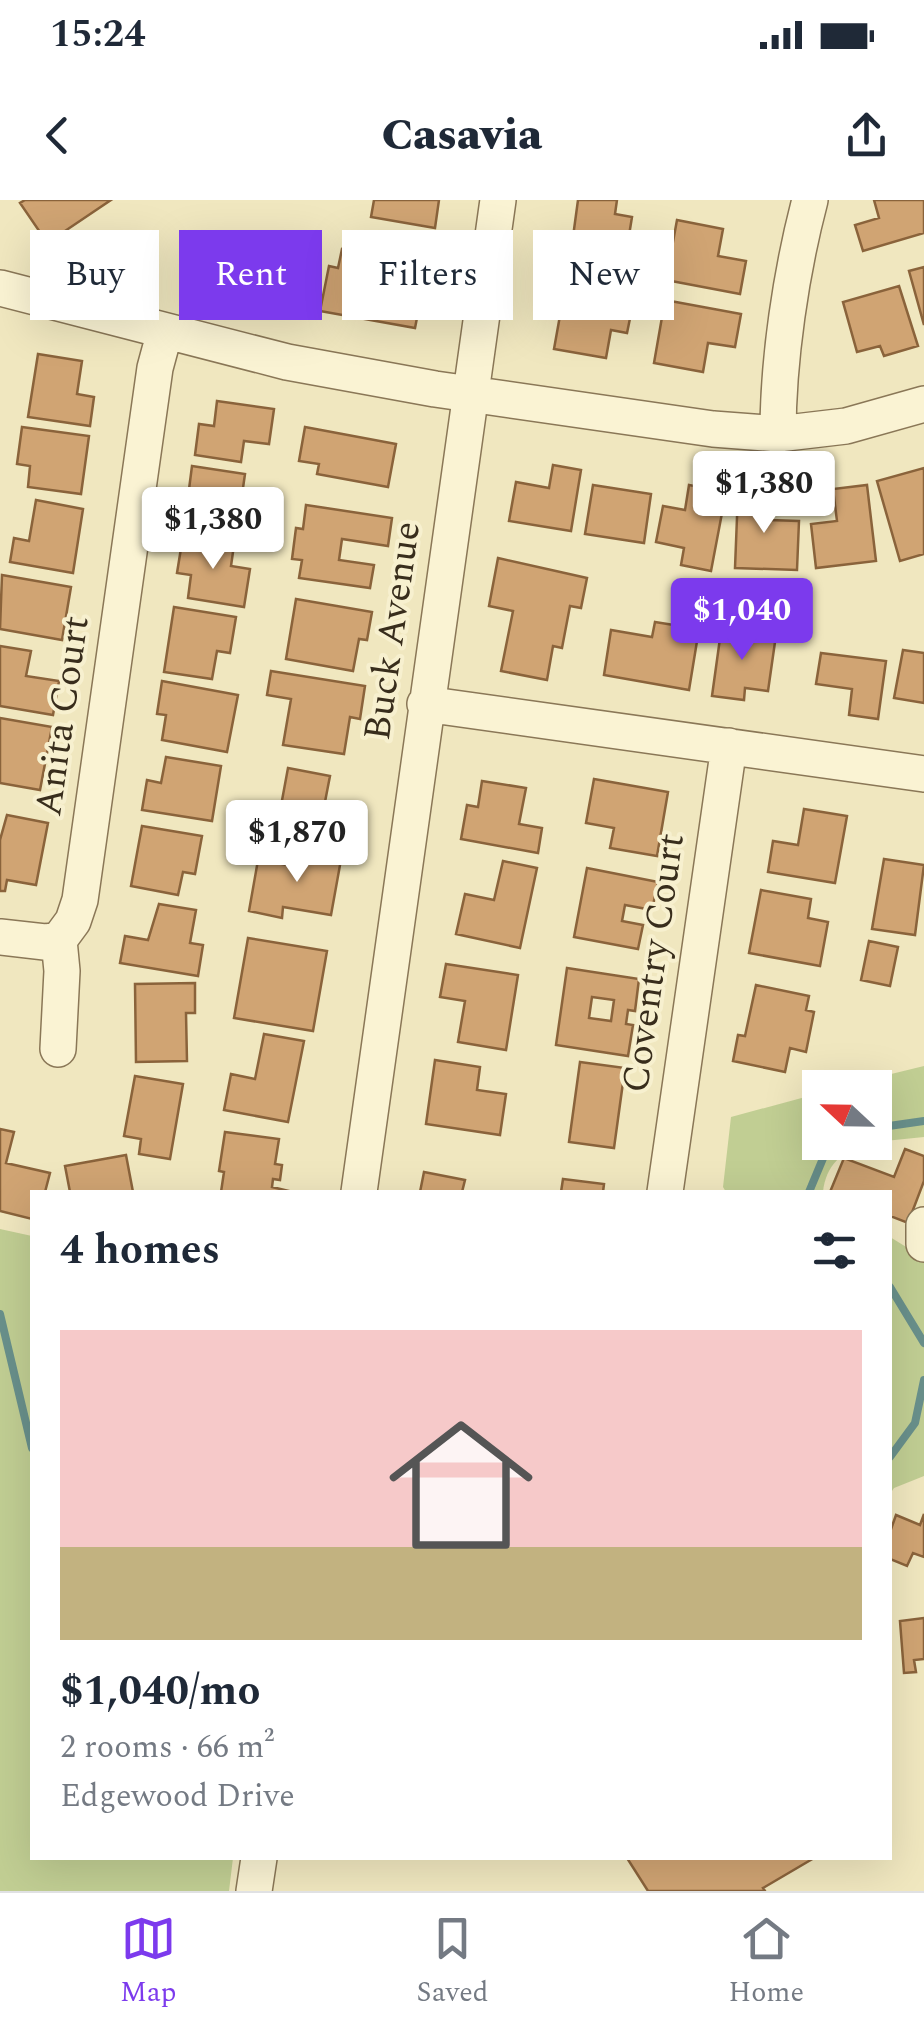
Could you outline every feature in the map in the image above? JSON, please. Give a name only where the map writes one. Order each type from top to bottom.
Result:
[{"type":"street","name":"Buck Avenue","points":[[359,1190],[498,200]]},
{"type":"street","points":[[778,434],[778,402],[790,310],[810,200]]},
{"type":"street","points":[[0,288],[288,362],[469,394],[713,429],[778,434],[846,426],[924,404]]},
{"type":"street","name":"Anita Court","points":[[58,940],[73,921],[80,900],[155,368],[166,331]]},
{"type":"street","points":[[425,704],[924,774]]},
{"type":"street","name":"Coventry Court","points":[[665,1190],[729,746]]},
{"type":"street","points":[[0,937],[58,940],[62,972],[58,1049]]},
{"type":"street","points":[[924,1226],[924,1244]]},
{"type":"street","points":[[254,1891],[259,1860]]},
{"type":"green space","points":[[924,1066],[924,1137],[892,1140],[892,1074]]},
{"type":"green space","points":[[802,1098],[802,1160],[837,1160],[824,1190],[723,1187],[731,1117]]},
{"type":"green space","points":[[0,1229],[30,1236],[30,1860],[233,1860],[229,1891],[0,1891]]},
{"type":"green space","points":[[892,1238],[924,1262],[924,1476],[892,1491]]},
{"type":"building","points":[[111,200],[66,230],[38,230],[20,203]]},
{"type":"building","points":[[374,200],[439,200],[435,228],[371,217]]},
{"type":"building","points":[[578,200],[617,200],[615,214],[632,217],[630,230],[574,230]]},
{"type":"building","points":[[874,200],[924,200],[924,233],[863,251],[855,225],[879,218]]},
{"type":"building","points":[[677,220],[723,229],[718,256],[746,261],[740,294],[674,282]]},
{"type":"building","points":[[342,249],[342,315],[322,311],[329,266],[338,268]]},
{"type":"building","points":[[924,267],[924,325],[909,271]]},
{"type":"building","points":[[899,286],[918,346],[884,356],[880,346],[857,352],[843,302]]},
{"type":"building","points":[[674,302],[741,314],[735,347],[708,343],[703,372],[654,363],[662,320],[674,320]]},
{"type":"building","points":[[370,320],[417,320],[415,328]]},
{"type":"building","points":[[559,320],[630,320],[627,333],[611,330],[606,358],[554,349]]},
{"type":"building","points":[[38,354],[82,361],[77,394],[94,397],[90,426],[28,417]]},
{"type":"building","points":[[217,401],[274,409],[269,444],[244,441],[241,462],[195,455],[199,424],[214,426]]},
{"type":"building","points":[[22,427],[89,436],[81,494],[28,487],[30,466],[17,464]]},
{"type":"building","points":[[305,427],[396,444],[388,487],[317,474],[319,464],[299,461]]},
{"type":"building","points":[[553,465],[581,470],[571,531],[509,521],[516,482],[549,488]]},
{"type":"building","points":[[192,466],[245,474],[242,495],[261,498],[255,535],[198,526],[202,499],[188,497]]},
{"type":"building","points":[[924,468],[924,554],[900,561],[877,481]]},
{"type":"building","points":[[593,485],[651,494],[644,543],[585,534]]},
{"type":"building","points":[[689,485],[726,492],[711,571],[681,565],[684,548],[656,542],[663,506],[685,510]]},
{"type":"building","points":[[867,485],[876,561],[816,568],[811,524],[837,521],[833,489]]},
{"type":"building","points":[[738,492],[770,494],[769,520],[799,521],[797,570],[735,568]]},
{"type":"building","points":[[36,500],[83,509],[73,573],[10,562],[14,538],[29,541]]},
{"type":"building","points":[[306,505],[392,518],[388,546],[342,539],[339,560],[374,565],[370,588],[299,578],[302,560],[292,559],[296,528],[303,529]]},
{"type":"building","points":[[183,536],[234,545],[231,566],[250,569],[244,607],[188,598],[191,575],[177,573]]},
{"type":"building","points":[[498,558],[587,578],[581,608],[570,606],[562,648],[553,646],[547,680],[501,671],[513,611],[489,606]]},
{"type":"building","points":[[2,575],[71,587],[62,640],[0,629]]},
{"type":"building","points":[[296,599],[372,612],[367,640],[359,639],[353,671],[286,659]]},
{"type":"building","points":[[174,607],[236,617],[230,653],[217,651],[212,679],[164,672]]},
{"type":"building","points":[[655,622],[699,629],[689,690],[604,675],[611,630],[652,637]]},
{"type":"building","points":[[722,624],[760,630],[758,640],[775,642],[768,691],[745,688],[744,700],[712,696]]},
{"type":"building","points":[[0,646],[31,651],[26,676],[59,681],[53,715],[0,706]]},
{"type":"building","points":[[903,650],[924,653],[924,703],[894,698]]},
{"type":"building","points":[[821,653],[886,661],[878,719],[849,715],[852,689],[816,684]]},
{"type":"building","points":[[271,671],[365,686],[360,719],[350,717],[344,754],[283,745],[291,699],[267,695]]},
{"type":"building","points":[[162,681],[238,695],[227,752],[162,740],[166,715],[157,714]]},
{"type":"building","points":[[0,718],[52,727],[40,790],[0,783]]},
{"type":"building","points":[[166,757],[221,766],[212,821],[142,810],[147,780],[161,783]]},
{"type":"building","points":[[288,768],[330,776],[324,807],[346,811],[341,842],[307,835],[309,828],[278,822]]},
{"type":"building","points":[[594,779],[668,792],[657,856],[610,848],[614,828],[586,823]]},
{"type":"building","points":[[482,781],[526,788],[519,824],[542,828],[538,853],[461,839],[467,805],[478,807]]},
{"type":"building","points":[[804,809],[847,816],[835,883],[768,872],[773,841],[798,845]]},
{"type":"building","points":[[7,815],[48,823],[36,885],[7,880],[5,891],[0,891],[0,840]]},
{"type":"building","points":[[142,826],[202,836],[195,874],[183,872],[178,895],[131,886]]},
{"type":"building","points":[[305,847],[342,854],[331,915],[283,907],[282,918],[249,911],[258,860],[301,867]]},
{"type":"building","points":[[884,859],[924,865],[915,935],[872,929]]},
{"type":"building","points":[[503,861],[537,868],[520,948],[456,934],[465,894],[494,900]]},
{"type":"building","points":[[587,868],[658,882],[652,910],[625,905],[622,921],[643,925],[638,949],[574,937]]},
{"type":"building","points":[[761,890],[811,899],[808,918],[828,922],[820,966],[749,953]]},
{"type":"building","points":[[159,904],[196,910],[190,943],[203,945],[198,976],[120,963],[125,936],[148,940]]},
{"type":"building","points":[[248,938],[327,951],[313,1031],[234,1018]]},
{"type":"building","points":[[869,941],[898,947],[890,986],[861,980]]},
{"type":"building","points":[[446,964],[518,975],[506,1050],[458,1042],[465,1001],[440,997]]},
{"type":"building","points":[[567,968],[639,979],[635,1011],[628,1010],[626,1024],[633,1025],[628,1056],[556,1045]],"holes":[[[592,997],[614,1000],[611,1021],[589,1018]]]},
{"type":"building","points":[[195,983],[195,1013],[186,1013],[187,1061],[136,1062],[135,984]]},
{"type":"building","points":[[756,985],[809,996],[806,1010],[814,1012],[806,1052],[790,1048],[785,1072],[733,1061],[738,1035],[745,1036]]},
{"type":"building","points":[[264,1034],[304,1041],[288,1122],[224,1110],[231,1074],[255,1079]]},
{"type":"building","points":[[435,1060],[480,1067],[477,1090],[506,1094],[500,1135],[426,1124]]},
{"type":"building","points":[[580,1062],[625,1068],[614,1148],[569,1142]]},
{"type":"building","points":[[135,1076],[183,1084],[170,1159],[139,1154],[141,1139],[124,1136]]},
{"type":"building","points":[[0,1129],[14,1132],[6,1163],[50,1173],[46,1190],[30,1190],[30,1218],[0,1211]]},
{"type":"building","points":[[225,1132],[279,1139],[275,1164],[282,1165],[280,1180],[273,1179],[272,1187],[285,1190],[221,1190],[224,1172],[219,1171]]},
{"type":"building","points":[[905,1149],[924,1156],[924,1181],[908,1223],[892,1217],[892,1190],[831,1190],[843,1160],[894,1177]]},
{"type":"building","points":[[126,1155],[133,1190],[70,1190],[65,1166]]},
{"type":"building","points":[[424,1172],[465,1180],[462,1190],[420,1190]]},
{"type":"building","points":[[563,1179],[604,1184],[603,1190],[561,1190]]},
{"type":"building","points":[[924,1514],[924,1557],[913,1553],[907,1566],[892,1560],[896,1515],[920,1525]]},
{"type":"building","points":[[924,1618],[924,1659],[914,1660],[916,1672],[904,1673],[900,1621]]},
{"type":"building","points":[[628,1860],[811,1860],[763,1888],[765,1891],[648,1891]]},
{"type":"waterway","points":[[892,1126],[924,1121]]},
{"type":"waterway","points":[[810,1190],[822,1160]]},
{"type":"waterway","points":[[892,1290],[924,1343]]},
{"type":"waterway","points":[[0,1314],[30,1440]]},
{"type":"waterway","points":[[892,1454],[915,1423],[924,1380]]}]
